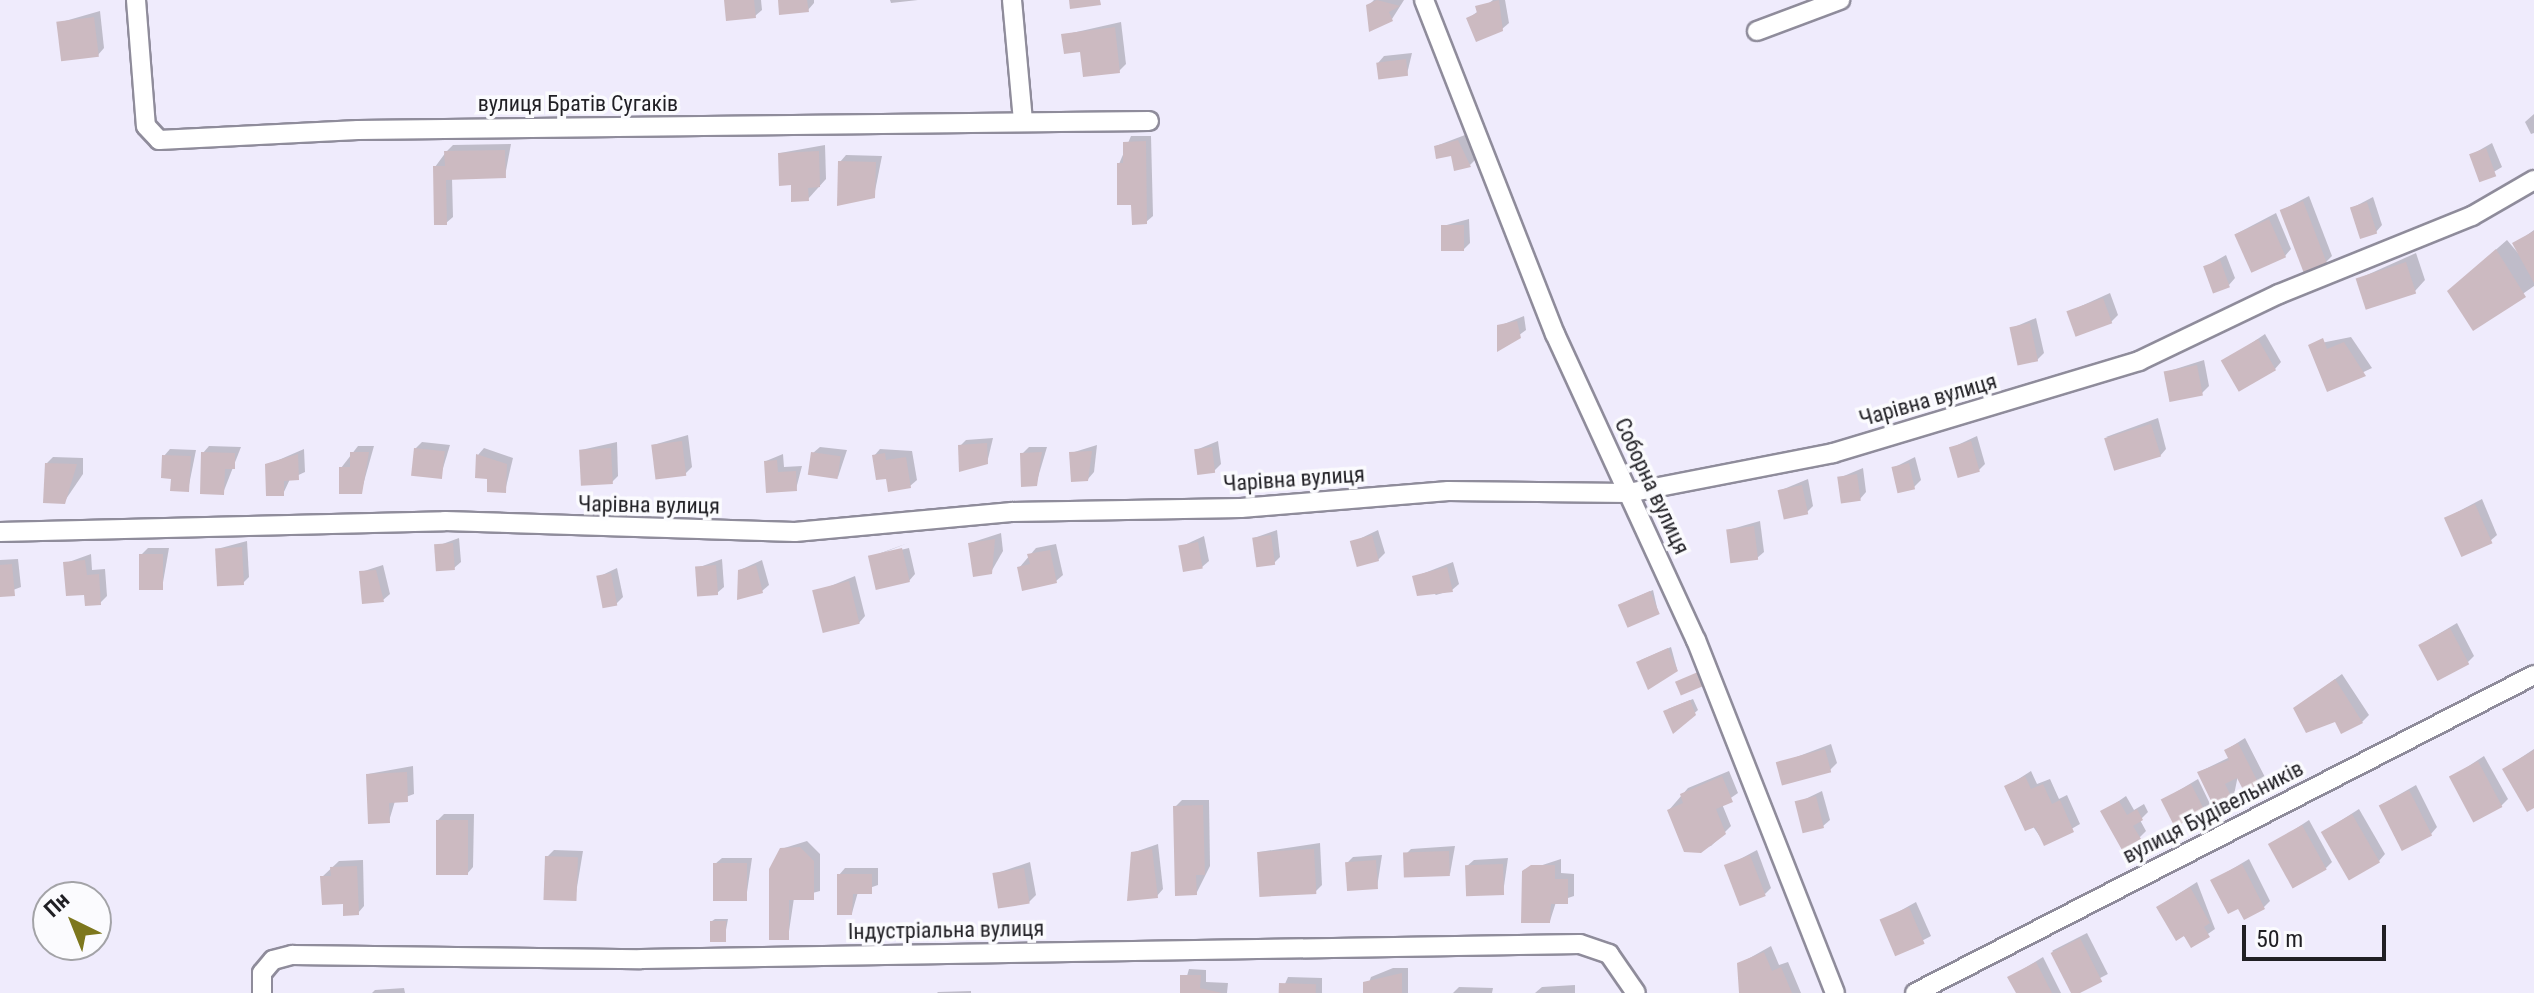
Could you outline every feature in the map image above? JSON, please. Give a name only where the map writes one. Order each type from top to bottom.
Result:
[{"type":"street","name":"вулиця Братів Сугаків","points":[[136,0],[146,126],[159,140],[358,130],[1149,121]]},
{"type":"street","points":[[1012,0],[1023,122]]},
{"type":"street","name":"Соборна вулиця","points":[[1424,0],[1555,334],[1696,640],[1835,993]]},
{"type":"street","points":[[1757,31],[1840,0]]},
{"type":"street","name":"Чарівна вулиця","points":[[0,532],[445,521],[795,532],[1012,512],[1241,508],[1448,491],[1628,493],[1833,453],[2139,361],[2279,294],[2472,216],[2534,180]]},
{"type":"street","name":"вулиця Будівельників","points":[[1915,993],[2534,675]]},
{"type":"street","name":"Індустріальна вулиця","points":[[262,993],[262,973],[273,960],[292,955],[641,959],[1580,944],[1609,954],[1636,993]]},
{"type":"building","points":[[724,0],[754,0],[756,18],[726,21]]},
{"type":"building","points":[[778,0],[807,0],[809,12],[779,15]]},
{"type":"building","points":[[1069,0],[1100,0],[1101,5],[1070,9]]},
{"type":"building","points":[[1377,0],[1400,6],[1389,12],[1393,21],[1369,32],[1366,5]]},
{"type":"building","points":[[1499,0],[1503,31],[1476,42],[1466,18],[1477,13],[1475,6]]},
{"type":"building","points":[[94,17],[99,57],[61,61],[56,22]]},
{"type":"building","points":[[1115,27],[1120,73],[1083,77],[1080,52],[1064,54],[1061,34]]},
{"type":"building","points":[[1406,59],[1408,76],[1378,80],[1376,63]]},
{"type":"building","points":[[1458,140],[1471,167],[1454,171],[1451,156],[1436,159],[1434,146]]},
{"type":"building","points":[[1146,141],[1147,224],[1132,225],[1131,205],[1117,205],[1117,163],[1123,163],[1123,142]]},
{"type":"building","points":[[2486,148],[2496,176],[2479,182],[2469,154]]},
{"type":"building","points":[[505,150],[506,178],[446,180],[447,225],[434,225],[433,166],[445,166],[444,151]]},
{"type":"building","points":[[819,151],[820,187],[808,188],[809,201],[791,202],[791,185],[779,186],[778,153]]},
{"type":"building","points":[[838,161],[876,162],[875,198],[837,206]]},
{"type":"building","points":[[2303,201],[2327,264],[2304,273],[2280,210]]},
{"type":"building","points":[[2367,202],[2377,233],[2360,239],[2350,208]]},
{"type":"building","points":[[2269,219],[2286,257],[2251,273],[2234,234]]},
{"type":"building","points":[[1441,225],[1464,225],[1464,251],[1441,251]]},
{"type":"building","points":[[2534,231],[2534,283],[2512,243]]},
{"type":"building","points":[[2496,249],[2526,297],[2473,331],[2447,291]]},
{"type":"building","points":[[2220,260],[2230,287],[2213,293],[2203,266]]},
{"type":"building","points":[[2406,262],[2416,293],[2366,310],[2356,278]]},
{"type":"building","points":[[2103,298],[2112,323],[2076,337],[2066,311]]},
{"type":"building","points":[[1517,321],[1521,338],[1497,352],[1497,325]]},
{"type":"building","points":[[2030,323],[2038,361],[2018,366],[2009,327]]},
{"type":"building","points":[[2323,338],[2327,349],[2344,342],[2366,376],[2327,392],[2308,345]]},
{"type":"building","points":[[2258,339],[2276,370],[2239,392],[2221,360]]},
{"type":"building","points":[[2197,365],[2203,395],[2170,402],[2164,371]]},
{"type":"building","points":[[2151,424],[2161,457],[2114,471],[2104,438]]},
{"type":"building","points":[[682,441],[686,476],[655,480],[651,445]]},
{"type":"building","points":[[1971,441],[1980,472],[1958,478],[1949,447]]},
{"type":"building","points":[[987,443],[988,464],[959,472],[958,445]]},
{"type":"building","points":[[1212,447],[1215,473],[1197,475],[1194,449]]},
{"type":"building","points":[[414,448],[445,451],[442,479],[411,476]]},
{"type":"building","points":[[611,448],[613,484],[581,486],[579,450]]},
{"type":"building","points":[[1092,451],[1088,481],[1071,482],[1069,452]]},
{"type":"building","points":[[201,452],[235,453],[235,469],[225,469],[224,495],[200,494]]},
{"type":"building","points":[[350,452],[369,452],[362,494],[339,494],[339,467],[350,467]]},
{"type":"building","points":[[811,452],[841,456],[838,479],[808,475]]},
{"type":"building","points":[[1042,452],[1037,486],[1021,487],[1020,453]]},
{"type":"building","points":[[885,453],[886,460],[906,457],[911,488],[888,492],[886,479],[876,480],[872,455]]},
{"type":"building","points":[[298,454],[299,480],[284,481],[284,496],[266,496],[265,464]]},
{"type":"building","points":[[476,454],[507,464],[506,493],[487,492],[487,479],[475,478]]},
{"type":"building","points":[[162,455],[191,456],[189,492],[170,491],[171,479],[161,478]]},
{"type":"building","points":[[777,460],[778,472],[796,471],[797,491],[766,493],[764,461]]},
{"type":"building","points":[[45,463],[77,464],[65,504],[43,503]]},
{"type":"building","points":[[1909,463],[1915,489],[1898,493],[1891,467]]},
{"type":"building","points":[[1857,474],[1861,501],[1841,504],[1837,477]]},
{"type":"building","points":[[1802,485],[1808,514],[1784,520],[1778,490]]},
{"type":"building","points":[[2475,504],[2492,543],[2461,557],[2444,518]]},
{"type":"building","points":[[1754,526],[1758,560],[1730,563],[1726,529]]},
{"type":"building","points":[[1271,535],[1275,565],[1256,567],[1252,538]]},
{"type":"building","points":[[1372,535],[1379,561],[1357,567],[1350,541]]},
{"type":"building","points":[[995,539],[992,574],[973,577],[968,543]]},
{"type":"building","points":[[1198,542],[1203,569],[1183,572],[1178,545]]},
{"type":"building","points":[[453,543],[455,570],[436,571],[434,544]]},
{"type":"building","points":[[242,547],[244,585],[217,586],[215,548]]},
{"type":"building","points":[[902,548],[910,582],[876,590],[868,556]]},
{"type":"building","points":[[1050,550],[1057,583],[1022,591],[1017,567],[1030,564],[1027,554]]},
{"type":"building","points":[[139,554],[163,554],[163,590],[139,590]]},
{"type":"building","points":[[85,560],[87,575],[99,574],[101,605],[85,606],[84,595],[66,596],[63,562]]},
{"type":"building","points":[[12,564],[15,596],[0,597],[0,565]]},
{"type":"building","points":[[716,565],[718,595],[697,596],[695,566]]},
{"type":"building","points":[[756,565],[763,593],[737,600],[738,570]]},
{"type":"building","points":[[1447,567],[1453,592],[1417,596],[1412,576]]},
{"type":"building","points":[[376,570],[384,602],[362,604],[359,571]]},
{"type":"building","points":[[611,573],[617,605],[603,608],[596,576]]},
{"type":"building","points":[[849,581],[860,624],[823,633],[812,590]]},
{"type":"building","points":[[1650,591],[1660,614],[1628,628],[1618,605]]},
{"type":"building","points":[[2450,628],[2469,664],[2437,681],[2418,645]]},
{"type":"building","points":[[1668,648],[1678,671],[1648,690],[1636,662]]},
{"type":"building","points":[[1698,672],[1704,686],[1681,696],[1675,682]]},
{"type":"building","points":[[2335,679],[2363,723],[2341,734],[2335,722],[2306,733],[2293,708]]},
{"type":"building","points":[[1690,700],[1696,715],[1673,734],[1663,711]]},
{"type":"building","points":[[2238,743],[2264,794],[2249,801],[2237,778],[2225,784],[2234,802],[2216,811],[2197,772],[2229,760],[2224,750]]},
{"type":"building","points":[[1825,749],[1831,772],[1782,785],[1776,762]]},
{"type":"building","points":[[2534,750],[2534,808],[2527,812],[2502,769]]},
{"type":"building","points":[[2478,761],[2502,807],[2473,822],[2449,776]]},
{"type":"building","points":[[407,772],[408,802],[389,803],[390,823],[368,824],[366,774]]},
{"type":"building","points":[[1722,776],[1733,802],[1716,809],[1726,834],[1701,853],[1684,852],[1667,810],[1683,803],[1680,794]]},
{"type":"building","points":[[2025,776],[2031,789],[2043,784],[2052,804],[2060,800],[2074,832],[2044,846],[2035,827],[2025,831],[2004,786]]},
{"type":"building","points":[[2191,784],[2205,812],[2175,827],[2161,799]]},
{"type":"building","points":[[2409,790],[2432,835],[2402,851],[2379,805]]},
{"type":"building","points":[[1816,796],[1824,828],[1803,833],[1795,801]]},
{"type":"building","points":[[2119,801],[2127,815],[2137,809],[2143,820],[2133,826],[2141,839],[2122,850],[2100,811]]},
{"type":"building","points":[[1203,805],[1205,875],[1196,875],[1197,895],[1175,896],[1173,806]]},
{"type":"building","points":[[2352,814],[2380,862],[2349,880],[2321,832]]},
{"type":"building","points":[[436,820],[468,820],[468,875],[436,875]]},
{"type":"building","points":[[2302,825],[2327,870],[2293,889],[2268,844]]},
{"type":"building","points":[[800,847],[814,861],[814,900],[789,900],[789,940],[769,940],[769,869],[780,848]]},
{"type":"building","points":[[1152,849],[1158,898],[1127,901],[1131,852]]},
{"type":"building","points":[[1314,849],[1316,894],[1259,897],[1257,852]]},
{"type":"building","points":[[1449,851],[1450,876],[1404,878],[1403,853]]},
{"type":"building","points":[[1750,855],[1766,896],[1740,906],[1724,865]]},
{"type":"building","points":[[545,856],[578,857],[576,901],[543,900]]},
{"type":"building","points":[[1376,860],[1378,889],[1347,891],[1345,862]]},
{"type":"building","points":[[713,863],[747,863],[747,901],[713,901]]},
{"type":"building","points":[[1503,864],[1504,895],[1466,896],[1465,865]]},
{"type":"building","points":[[2242,864],[2265,909],[2244,920],[2238,909],[2228,914],[2210,880]]},
{"type":"building","points":[[1531,865],[1555,865],[1555,879],[1568,879],[1568,904],[1551,904],[1550,923],[1521,923],[1522,871]]},
{"type":"building","points":[[357,866],[359,915],[343,916],[343,904],[322,905],[320,876],[331,876],[330,867]]},
{"type":"building","points":[[1024,868],[1030,904],[998,909],[992,873]]},
{"type":"building","points":[[837,874],[872,874],[872,894],[853,894],[852,915],[837,915]]},
{"type":"building","points":[[2190,887],[2210,923],[2204,927],[2210,937],[2191,948],[2184,936],[2176,941],[2156,907]]},
{"type":"building","points":[[1909,907],[1925,944],[1895,956],[1880,920]]},
{"type":"building","points":[[710,921],[726,921],[726,942],[710,942]]},
{"type":"building","points":[[2080,938],[2102,982],[2080,993],[2071,993],[2051,953]]},
{"type":"building","points":[[1764,952],[1772,971],[1781,967],[1792,993],[1739,993],[1737,963]]},
{"type":"building","points":[[2036,962],[2052,993],[2016,993],[2007,977]]},
{"type":"building","points":[[1402,973],[1402,993],[1363,993],[1363,982]]},
{"type":"building","points":[[1180,975],[1201,975],[1200,988],[1222,993],[1180,993]]},
{"type":"building","points":[[1279,983],[1316,984],[1316,993],[1279,993]]}]
